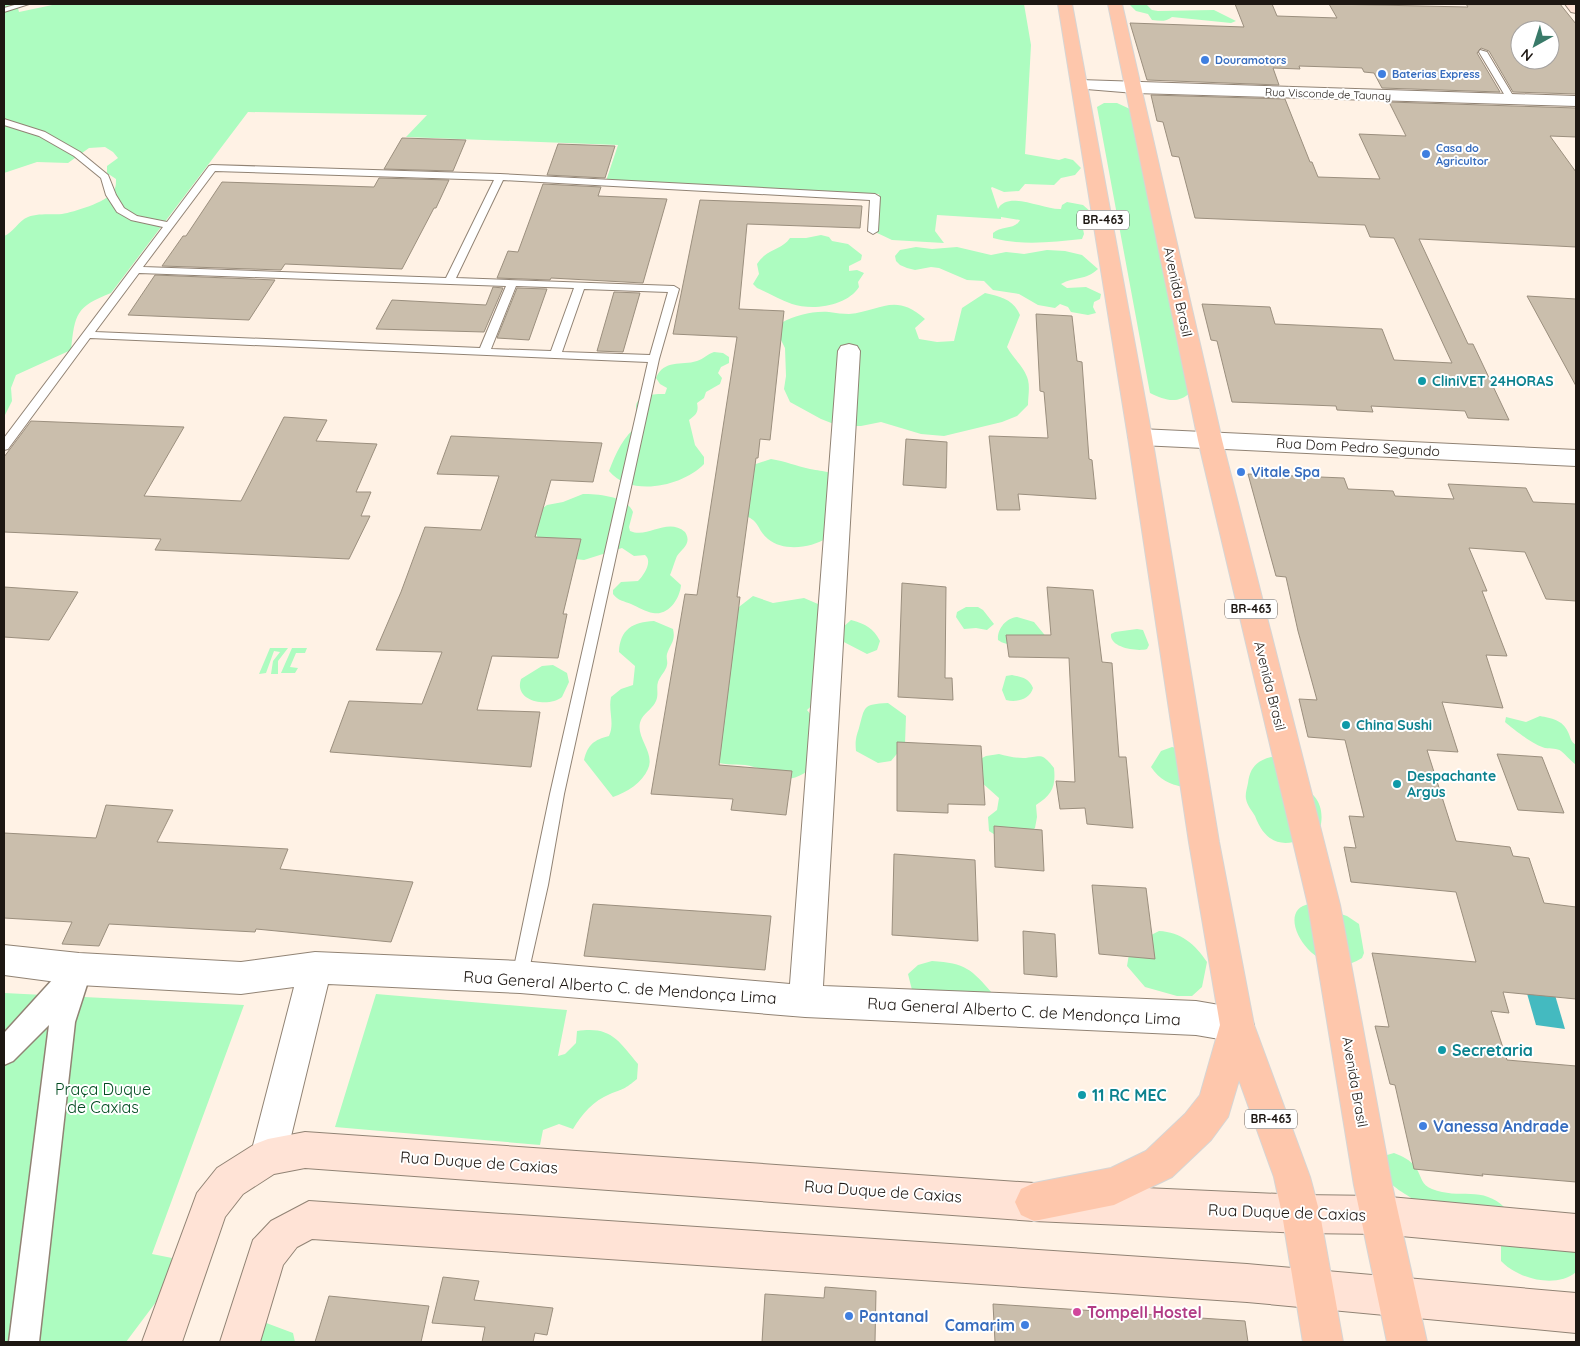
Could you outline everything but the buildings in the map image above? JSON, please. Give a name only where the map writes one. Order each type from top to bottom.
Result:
[{"type":"main road","name":"BR-463","points":[[1065,4],[1140,436],[1204,842],[1237,1025],[1292,1177],[1301,1214],[1323,1342]]},
{"type":"main road","name":"Avenida Brasil","points":[[1115,4],[1135,88],[1210,440],[1324,905],[1379,1215],[1407,1342]]},
{"type":"main road","points":[[1572,4],[1576,9]]},
{"type":"main road","points":[[1034,1202],[1114,1186],[1159,1164],[1198,1127],[1215,1104],[1237,1025]]},
{"type":"main road","name":"Rua Duque de Caxias","points":[[162,1342],[210,1206],[230,1181],[268,1157],[305,1150],[1034,1202],[1301,1214],[1379,1215],[1576,1233]]},
{"type":"main road","points":[[240,1342],[267,1254],[284,1234],[309,1220],[1238,1282],[1576,1313]]},
{"type":"street","name":"Rua Visconde de Taunay","points":[[1080,85],[1576,101]]},
{"type":"street","points":[[805,1001],[849,352]]},
{"type":"street","name":"Rua Dom Pedro Segundo","points":[[1140,436],[1576,458]]},
{"type":"street","name":"Rua General Alberto C. de Mendonça Lima","points":[[4,960],[79,969],[241,978],[315,968],[520,977],[805,1001],[1196,1018],[1237,1025]]},
{"type":"street","points":[[268,1157],[315,968]]},
{"type":"street","points":[[4,1052],[38,1017],[79,969]]},
{"type":"street","points":[[24,1342],[62,1022],[79,969]]},
{"type":"lane","points":[[4,10],[26,4]]},
{"type":"lane","points":[[1483,52],[1511,99]]},
{"type":"lane","points":[[4,122],[42,134],[77,154],[105,176],[111,195],[120,210],[134,218],[169,225]]},
{"type":"lane","points":[[4,446],[212,168],[500,177],[875,196],[873,231]]},
{"type":"lane","points":[[450,281],[500,177]]},
{"type":"lane","points":[[136,270],[674,289],[654,360],[557,794],[520,977]]},
{"type":"lane","points":[[484,352],[512,283]]},
{"type":"lane","points":[[555,355],[580,285]]},
{"type":"lane","points":[[87,335],[654,360]]},
{"type":"green space","points":[[4,4],[18,4],[19,12],[57,4],[1024,4],[1031,45],[1025,154],[1059,160],[1065,158],[1073,160],[1081,168],[1075,175],[1061,178],[1054,185],[1025,184],[1019,191],[1004,192],[991,188],[998,209],[1010,201],[1026,202],[1054,209],[1061,209],[1062,205],[1067,202],[1083,205],[1092,213],[1083,229],[1082,239],[1038,243],[1015,242],[993,238],[993,233],[1000,229],[1011,227],[1020,220],[1001,217],[1001,219],[937,215],[935,231],[944,243],[892,240],[873,231],[879,194],[605,184],[618,145],[406,137],[427,115],[248,112],[111,293],[84,307],[79,313],[74,327],[71,350],[16,375],[11,388],[12,401],[4,417],[4,236],[28,217],[67,213],[89,206],[109,196],[115,188],[116,179],[107,173],[107,166],[118,158],[105,147],[89,148],[68,163],[37,162],[4,173]]},
{"type":"green space","points":[[1129,4],[1146,4],[1152,10],[1158,11],[1214,10],[1236,21],[1231,23],[1172,17],[1160,21],[1152,20],[1148,14],[1136,11]]},
{"type":"green space","points":[[1104,103],[1117,103],[1130,109],[1191,392],[1181,399],[1171,400],[1150,393],[1097,107]]},
{"type":"green space","points":[[821,235],[829,237],[832,241],[848,244],[862,255],[861,260],[849,266],[849,271],[857,270],[864,273],[858,282],[859,287],[846,299],[838,303],[819,307],[800,306],[757,288],[753,284],[759,274],[757,264],[765,255],[790,238],[806,238]]},
{"type":"green space","points":[[916,247],[932,249],[957,247],[991,255],[1006,252],[1024,254],[1047,250],[1065,251],[1082,255],[1098,269],[1089,275],[1061,284],[1067,288],[1086,287],[1101,294],[1100,299],[1094,302],[1093,307],[1096,313],[1088,315],[1071,312],[1068,307],[1060,304],[1055,308],[1038,305],[1019,294],[993,290],[984,281],[967,280],[939,268],[931,267],[915,270],[900,265],[896,261],[895,256],[900,250]]},
{"type":"green space","points":[[985,293],[1010,302],[1020,315],[1007,347],[1024,371],[1029,383],[1028,405],[1017,416],[1002,422],[944,436],[921,434],[881,422],[861,426],[839,426],[821,419],[790,402],[784,389],[786,376],[785,348],[779,336],[781,323],[810,313],[849,314],[888,305],[896,305],[905,306],[925,319],[915,328],[919,339],[937,342],[954,341],[962,308]]},
{"type":"green space","points":[[714,352],[723,353],[729,357],[729,363],[721,367],[718,373],[722,378],[720,384],[706,392],[704,398],[697,403],[698,409],[696,413],[689,420],[695,445],[704,457],[704,464],[695,472],[683,478],[657,486],[630,484],[619,479],[609,471],[617,451],[624,440],[639,425],[636,411],[639,400],[646,396],[665,394],[667,388],[660,384],[656,378],[659,372],[674,364],[697,361]]},
{"type":"green space","points":[[771,459],[830,473],[827,538],[806,546],[782,546],[768,539],[753,520],[743,515],[750,466]]},
{"type":"green space","points":[[583,494],[611,497],[625,502],[633,512],[629,527],[630,531],[637,533],[671,527],[685,532],[688,539],[687,542],[677,556],[670,575],[681,585],[680,590],[676,600],[669,609],[659,613],[645,611],[619,599],[613,594],[613,590],[621,582],[638,581],[648,564],[645,555],[634,556],[622,548],[584,560],[566,558],[538,538],[533,527],[539,511],[547,505],[563,502]]},
{"type":"green space","points":[[753,596],[773,603],[804,598],[825,607],[822,696],[807,710],[821,727],[823,757],[804,774],[792,778],[776,777],[750,766],[719,763],[735,610]]},
{"type":"green space","points":[[966,607],[978,607],[983,610],[994,624],[987,630],[976,628],[964,629],[956,617],[957,612]]},
{"type":"green space","points":[[1017,617],[1034,622],[1048,639],[1016,645],[1003,643],[998,640],[999,632],[1003,625],[1009,619]]},
{"type":"green space","points":[[851,620],[865,625],[875,633],[880,641],[877,650],[867,654],[840,640],[842,628]]},
{"type":"green space","points":[[654,621],[673,629],[674,637],[667,654],[666,667],[658,682],[656,701],[642,718],[640,724],[640,731],[650,762],[648,769],[638,783],[629,790],[613,797],[584,760],[587,750],[592,744],[599,739],[609,736],[611,731],[611,697],[621,689],[633,685],[635,666],[619,652],[625,632],[634,625]]},
{"type":"green space","points":[[1143,630],[1149,645],[1147,649],[1125,648],[1119,646],[1112,639],[1111,634],[1115,632]]},
{"type":"green space","points":[[270,648],[288,648],[278,661],[278,674],[271,674],[273,661],[280,652],[274,651],[266,673],[259,674]]},
{"type":"green space","points":[[292,648],[307,648],[305,653],[296,653],[290,667],[298,668],[295,673],[281,673]]},
{"type":"green space","points":[[553,665],[567,673],[569,682],[562,697],[549,702],[534,701],[527,698],[522,693],[520,687],[521,679],[542,666]]},
{"type":"green space","points":[[1012,675],[1024,678],[1029,682],[1033,688],[1029,695],[1019,700],[1006,700],[1002,690],[1006,676]]},
{"type":"green space","points":[[888,703],[906,716],[905,744],[891,761],[878,763],[856,751],[856,739],[862,715],[866,708],[873,704]]},
{"type":"green space","points":[[1540,716],[1556,720],[1566,728],[1576,745],[1576,765],[1561,751],[1535,744],[1505,722],[1506,717],[1526,722]]},
{"type":"green space","points":[[1172,747],[1185,750],[1183,787],[1165,781],[1151,767],[1161,751]]},
{"type":"green space","points":[[999,754],[1020,758],[1040,756],[1046,759],[1054,768],[1052,790],[1046,798],[1036,805],[1037,817],[1035,828],[1025,837],[1000,838],[989,831],[988,817],[997,810],[999,798],[980,781],[976,761],[986,756]]},
{"type":"green space","points":[[1271,757],[1278,758],[1314,796],[1320,807],[1322,816],[1320,829],[1300,840],[1282,843],[1274,841],[1260,827],[1248,806],[1246,791],[1252,769],[1261,761]]},
{"type":"green space","points":[[1310,904],[1347,916],[1359,924],[1364,953],[1362,958],[1345,964],[1329,963],[1315,955],[1304,944],[1297,931],[1294,919],[1299,909]]},
{"type":"green space","points":[[1159,931],[1174,934],[1187,940],[1207,962],[1202,987],[1192,996],[1177,996],[1145,987],[1127,966],[1129,954],[1147,937]]},
{"type":"green space","points":[[932,961],[953,963],[967,969],[979,979],[993,994],[992,1021],[962,1025],[947,1023],[913,994],[908,974],[918,965]]},
{"type":"green space","name":"Praça Duque de Caxias","points":[[4,993],[244,1005],[152,1254],[172,1258],[168,1286],[126,1342],[4,1342]]},
{"type":"green space","points":[[376,994],[567,1010],[558,1056],[565,1054],[576,1043],[577,1031],[589,1030],[606,1033],[619,1042],[638,1064],[637,1079],[627,1087],[593,1104],[573,1129],[559,1124],[543,1130],[540,1145],[335,1127]]},
{"type":"green space","points":[[1394,1153],[1412,1163],[1424,1183],[1432,1189],[1442,1192],[1488,1197],[1497,1201],[1505,1208],[1420,1204],[1394,1186],[1382,1171],[1387,1155]]},
{"type":"green space","points":[[1573,1221],[1576,1222],[1576,1272],[1568,1277],[1548,1281],[1537,1280],[1517,1273],[1501,1261],[1501,1241]]},
{"type":"green space","points":[[261,1321],[293,1333],[295,1342],[227,1342],[240,1328]]},
{"type":"water","points":[[1522,976],[1550,978],[1565,1029],[1536,1025]]},
{"type":"place","name":"Douramotors","points":[[1205,60]]},
{"type":"place","name":"Baterias Express","points":[[1382,74]]},
{"type":"place","name":"Casa do Agricultor","points":[[1426,154]]},
{"type":"place","name":"CliniVET 24HORAS","points":[[1422,381]]},
{"type":"place","name":"Vitale Spa","points":[[1241,472]]},
{"type":"place","name":"China Sushi","points":[[1346,725]]},
{"type":"place","name":"Despachante Argus","points":[[1397,784]]},
{"type":"place","name":"Secretaria","points":[[1442,1050]]},
{"type":"place","name":"11 RC MEC","points":[[1082,1095]]},
{"type":"place","name":"Vanessa Andrade","points":[[1423,1126]]},
{"type":"place","name":"Tompell Hostel","points":[[1077,1312]]},
{"type":"place","name":"Pantanal","points":[[849,1316]]},
{"type":"place","name":"Camarim","points":[[1025,1325]]}]
